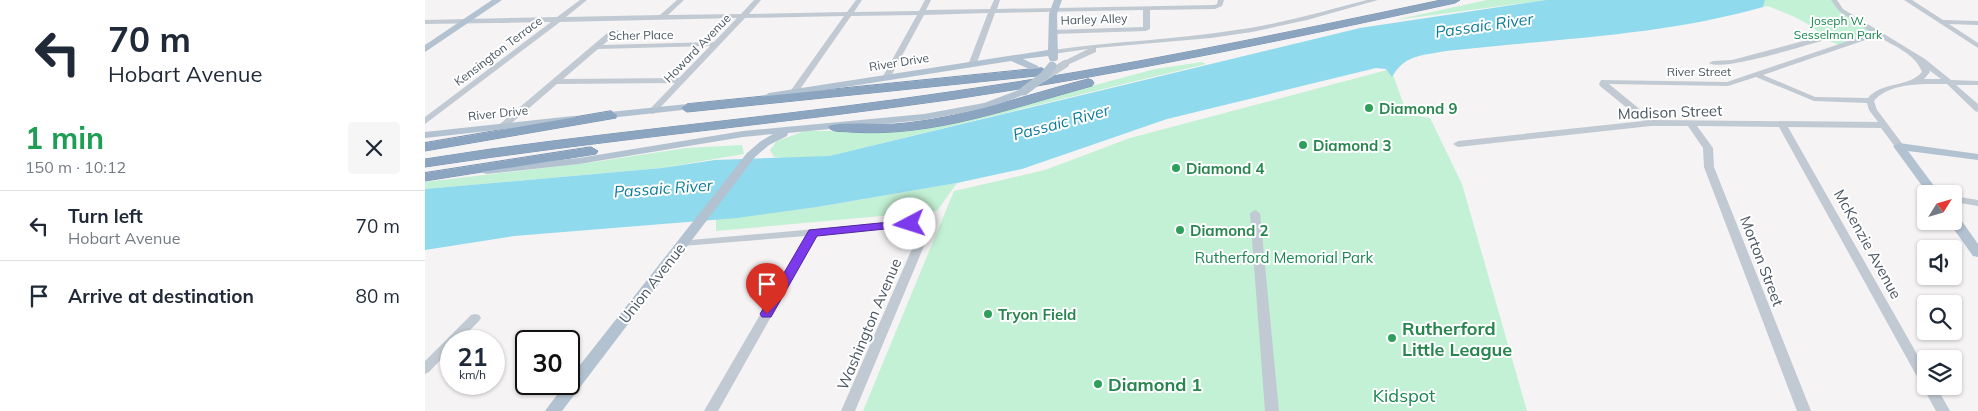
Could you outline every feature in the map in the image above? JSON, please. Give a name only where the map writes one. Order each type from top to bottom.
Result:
[{"type":"highway","points":[[425,155],[885,98],[1086,67],[1232,41],[1427,0]]},
{"type":"highway","points":[[425,177],[817,114],[1073,77],[1315,30],[1455,0]]},
{"type":"highway","points":[[835,127],[895,126],[973,114],[1120,75],[1237,50],[1315,30]]},
{"type":"highway","points":[[687,108],[1086,67]]},
{"type":"highway","points":[[425,163],[817,114]]},
{"type":"highway","points":[[425,147],[611,116]]},
{"type":"main road","points":[[425,49],[499,0]]},
{"type":"main road","points":[[425,177],[579,161],[751,133],[835,127],[958,112],[997,102],[1024,91],[1040,80],[1052,66],[1055,10],[1058,0]]},
{"type":"main road","name":"River Drive","points":[[425,135],[687,108],[1053,52]]},
{"type":"main road","points":[[996,61],[1023,62],[1035,68],[1036,78],[1024,91]]},
{"type":"main road","name":"Union Avenue","points":[[553,411],[751,156],[771,139],[803,128]]},
{"type":"main road","points":[[688,142],[746,139],[753,143],[751,156]]},
{"type":"main road","points":[[1899,146],[1978,157]]},
{"type":"main road","points":[[1899,146],[1927,185]]},
{"type":"main road","points":[[1961,230],[1978,253]]},
{"type":"street","name":"Kensington Terrace","points":[[425,121],[584,0]]},
{"type":"street","points":[[661,18],[681,0]]},
{"type":"street","name":"Howard Avenue","points":[[652,111],[757,0]]},
{"type":"street","points":[[793,93],[859,0]]},
{"type":"street","points":[[886,78],[928,0]]},
{"type":"street","points":[[972,64],[997,0]]},
{"type":"street","points":[[1139,0],[1143,8]]},
{"type":"street","points":[[425,22],[1209,7],[1219,6],[1221,0]]},
{"type":"street","name":"River Drive","points":[[1053,52],[1255,29],[1375,0]]},
{"type":"street","points":[[1834,0],[1841,10],[1916,57],[1950,82],[1978,109]]},
{"type":"street","points":[[1907,0],[1978,46]]},
{"type":"street","name":"Harley Alley","points":[[1053,32],[1146,29],[1143,8]]},
{"type":"street","points":[[1941,22],[1978,23]]},
{"type":"street","points":[[503,126],[615,31]]},
{"type":"street","name":"River Street","points":[[1651,123],[1603,84],[1608,81],[1728,84],[1740,82],[1755,74],[1879,33]]},
{"type":"street","points":[[1713,63],[1732,62],[1822,38]]},
{"type":"street","points":[[1040,80],[1090,51],[1137,42]]},
{"type":"street","name":"Scher Place","points":[[597,47],[716,44]]},
{"type":"street","points":[[1781,49],[1801,58]]},
{"type":"street","points":[[1899,146],[1873,110],[1871,101],[1877,92],[1920,78],[1926,72],[1923,64],[1916,57]]},
{"type":"street","points":[[1755,74],[1814,99],[1871,101]]},
{"type":"street","points":[[555,82],[682,80]]},
{"type":"street","points":[[1912,81],[1978,83]]},
{"type":"street","name":"Madison Street","points":[[1458,144],[1651,123],[1884,125]]},
{"type":"street","name":"Morton Street","points":[[1690,124],[1708,148],[1709,167],[1804,411]]},
{"type":"street","name":"McKenzie Avenue","points":[[1782,124],[1917,365]]},
{"type":"street","points":[[1963,200],[1978,203]]},
{"type":"street","points":[[1255,213],[1272,411]]},
{"type":"street","name":"Washington Avenue","points":[[813,233],[929,222],[848,411]]},
{"type":"street","points":[[683,243],[813,233]]},
{"type":"street","points":[[711,411],[813,233]]},
{"type":"street","points":[[464,330],[475,318]]},
{"type":"street","points":[[425,369],[440,354]]},
{"type":"street","points":[[1934,395],[1943,411]]},
{"type":"green space","points":[[1487,0],[1546,0],[1395,20]]},
{"type":"green space","name":"Joseph W. Sesselman Park","points":[[1765,0],[1833,0],[1834,3],[1879,33],[1839,45],[1822,38],[1813,28],[1798,19],[1768,6],[1763,7]]},
{"type":"green space","points":[[1202,62],[1206,64],[829,156],[795,159],[774,157],[770,150],[777,141],[805,131],[873,131],[1006,109],[1155,69]]},
{"type":"green space","name":"Rutherford Memorial Park","points":[[1391,69],[1407,114],[1430,118],[1462,184],[1527,411],[863,411],[954,191],[1045,170],[1130,138]]},
{"type":"green space","points":[[742,145],[744,154],[662,168],[425,189],[425,182],[594,162],[686,148]]},
{"type":"green space","points":[[957,183],[937,211],[716,231],[716,219],[817,207]]},
{"type":"water","name":"Passaic River","points":[[1546,0],[1765,0],[1763,7],[1724,17],[1646,31],[1422,55],[1408,60],[1397,69],[1392,77],[1386,69],[1376,68],[1167,119],[1022,169],[957,183],[817,207],[737,218],[514,236],[425,250],[425,189],[662,168],[715,160],[829,156],[1360,28]]},
{"type":"place","name":"Diamond 9","points":[[1369,108]]},
{"type":"place","name":"Diamond 3","points":[[1303,145]]},
{"type":"place","name":"Diamond 4","points":[[1176,168]]},
{"type":"place","name":"Diamond 2","points":[[1180,230]]},
{"type":"place","name":"Tryon Field","points":[[988,314]]},
{"type":"place","name":"Rutherford Little League","points":[[1392,338]]},
{"type":"place","name":"Diamond 1","points":[[1098,384]]},
{"type":"route","points":[[767,314],[813,233],[910,224]]},
{"type":"park label","name":"Kidspot","points":[[1404,395]]}]
